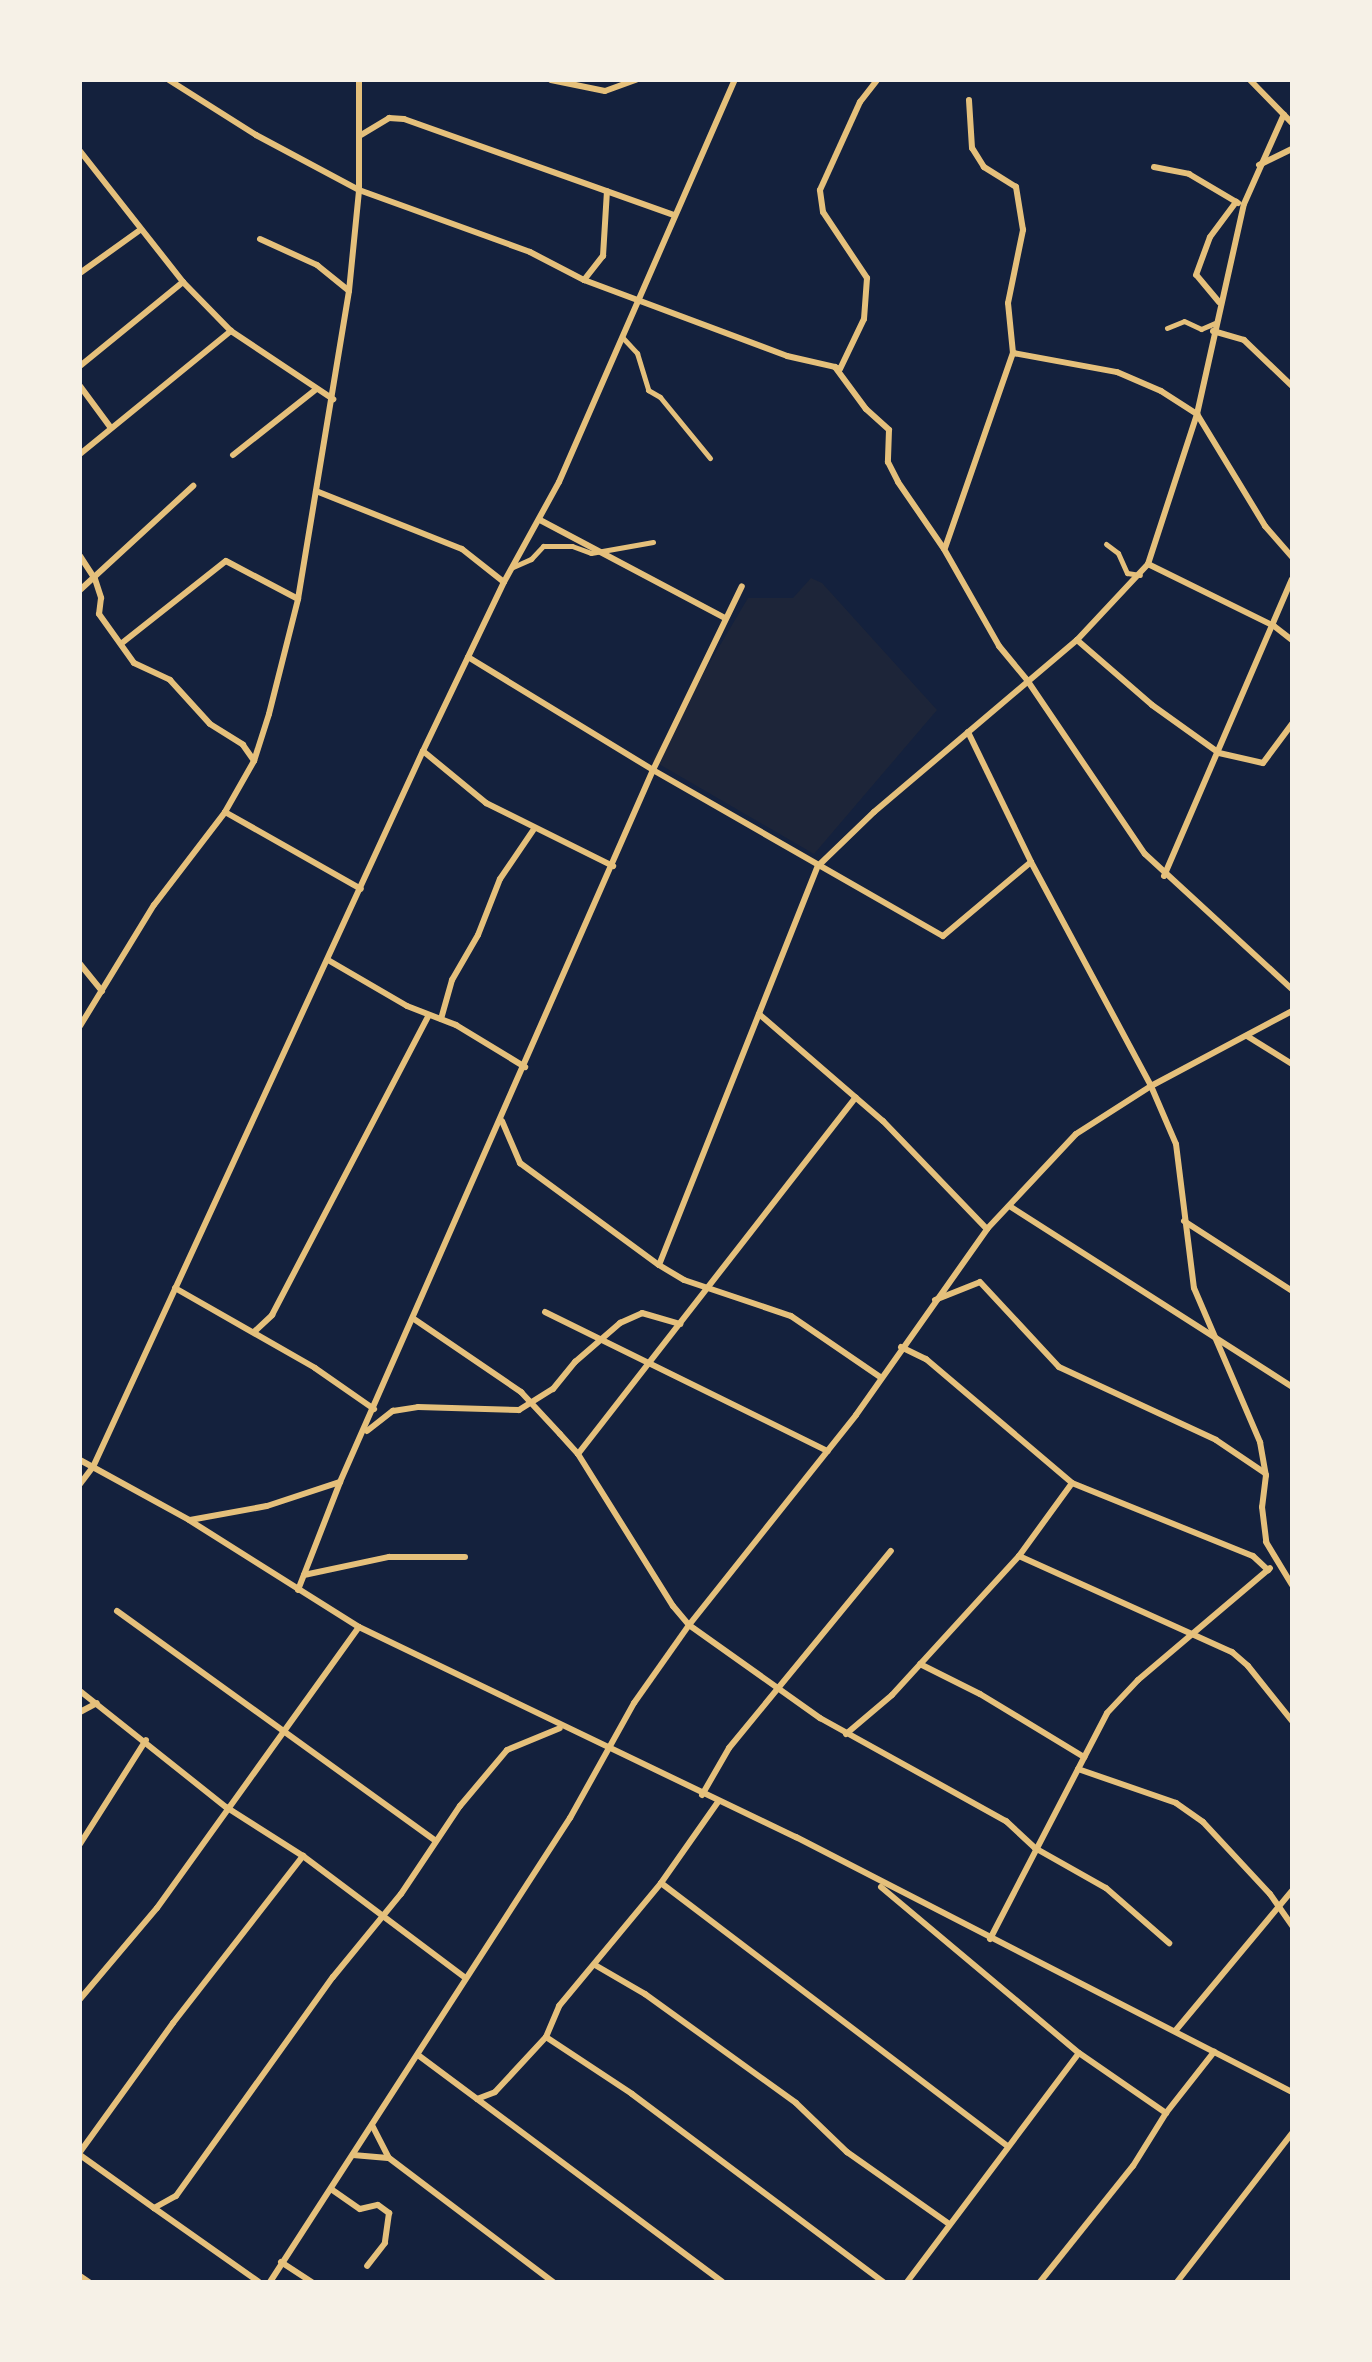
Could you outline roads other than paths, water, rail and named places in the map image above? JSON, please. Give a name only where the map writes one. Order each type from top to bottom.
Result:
[{"type":"street","points":[[168,80],[256,135],[359,190],[530,252],[584,280],[788,356],[840,369],[864,319],[867,278],[823,212],[820,190],[860,102],[877,80]]},
{"type":"street","points":[[80,1026],[154,905],[226,812],[254,761],[298,599],[333,399],[359,190],[359,80]]},
{"type":"street","points":[[551,80],[605,91],[636,80]]},
{"type":"street","points":[[1250,80],[1292,123]]},
{"type":"street","points":[[80,1484],[93,1467],[468,657],[504,582],[540,520],[731,81]]},
{"type":"street","points":[[944,549],[1012,354],[1008,304],[1022,248],[1016,188],[984,167],[972,148],[969,100]]},
{"type":"street","points":[[660,1265],[818,866],[1077,640],[1148,564],[1197,414],[1240,203],[1284,114]]},
{"type":"street","points":[[360,136],[388,118],[404,118],[672,215]]},
{"type":"street","points":[[1258,166],[1292,149]]},
{"type":"street","points":[[80,151],[140,230],[231,331],[333,399]]},
{"type":"street","points":[[1154,167],[1189,174],[1240,203]]},
{"type":"street","points":[[584,280],[604,256],[607,191]]},
{"type":"street","points":[[1220,303],[1196,274],[1210,237],[1240,203]]},
{"type":"street","points":[[80,273],[140,230]]},
{"type":"street","points":[[260,239],[317,265],[349,291]]},
{"type":"street","points":[[80,366],[184,282]]},
{"type":"street","points":[[1168,328],[1184,321],[1200,329],[1214,327],[1244,340],[1292,386]]},
{"type":"street","points":[[80,454],[231,331]]},
{"type":"street","points":[[622,336],[637,354],[648,390],[660,397],[710,458]]},
{"type":"street","points":[[1012,354],[1117,372],[1161,391],[1197,414],[1266,526],[1292,558]]},
{"type":"street","points":[[835,368],[866,409],[889,430],[888,462],[944,549],[999,646],[1027,680],[1144,854],[1292,989]]},
{"type":"street","points":[[80,386],[110,428]]},
{"type":"street","points":[[233,454],[315,390]]},
{"type":"street","points":[[80,590],[193,486]]},
{"type":"street","points":[[316,491],[462,549],[504,582]]},
{"type":"street","points":[[540,520],[725,618]]},
{"type":"street","points":[[513,567],[531,559],[543,546],[601,552],[653,542]]},
{"type":"street","points":[[1106,544],[1113,547],[1127,573],[1140,574]]},
{"type":"street","points":[[80,556],[95,580],[99,614],[134,664],[170,680],[210,724],[243,745],[254,761]]},
{"type":"street","points":[[122,644],[226,561],[298,599]]},
{"type":"street","points":[[1148,564],[1274,626],[1292,640]]},
{"type":"street","points":[[1164,876],[1292,578]]},
{"type":"street","points":[[298,1590],[340,1482],[502,1121],[653,770],[742,586]]},
{"type":"street","points":[[1077,640],[1152,704],[1219,753],[1263,762],[1292,724]]},
{"type":"street","points":[[468,657],[653,770],[942,936],[1031,862]]},
{"type":"street","points":[[968,732],[1031,862],[1151,1086],[1176,1144],[1194,1288],[1260,1442],[1266,1475],[1262,1524],[1271,1567]]},
{"type":"street","points":[[423,752],[473,794],[613,866]]},
{"type":"street","points":[[226,812],[361,889]]},
{"type":"street","points":[[442,1019],[452,980],[478,935],[500,879],[534,828]]},
{"type":"street","points":[[328,960],[428,1016],[442,1019],[525,1068]]},
{"type":"street","points":[[80,964],[102,991]]},
{"type":"street","points":[[270,2282],[570,1818],[607,1750],[689,1625],[828,1451],[986,1229],[1011,1207],[1076,1134],[1151,1086],[1292,1011]]},
{"type":"street","points":[[759,1014],[856,1097],[986,1229]]},
{"type":"street","points":[[254,1332],[272,1315],[428,1016]]},
{"type":"street","points":[[1246,1035],[1292,1064]]},
{"type":"street","points":[[578,1454],[856,1097]]},
{"type":"street","points":[[502,1121],[520,1163],[660,1265],[706,1287],[791,1316],[880,1376]]},
{"type":"street","points":[[1011,1207],[1292,1387]]},
{"type":"street","points":[[1184,1220],[1292,1292]]},
{"type":"street","points":[[934,1300],[980,1282],[1059,1367],[1216,1440],[1266,1475]]},
{"type":"street","points":[[175,1288],[254,1332],[374,1409]]},
{"type":"street","points":[[545,1312],[828,1451]]},
{"type":"street","points":[[362,1435],[393,1412],[406,1409],[504,1412],[533,1404],[620,1322],[642,1314],[680,1324]]},
{"type":"street","points":[[414,1319],[533,1404],[578,1454],[689,1625],[846,1734],[1006,1821],[1035,1848],[1106,1888],[1169,1943]]},
{"type":"street","points":[[900,1347],[926,1359],[1072,1483],[1254,1556],[1292,1585]]},
{"type":"street","points":[[80,1460],[189,1520],[358,1627],[607,1750],[796,1836],[1292,2092]]},
{"type":"street","points":[[189,1520],[242,1512],[340,1482]]},
{"type":"street","points":[[846,1734],[920,1664],[1018,1556],[1072,1483]]},
{"type":"street","points":[[702,1795],[729,1748],[891,1551]]},
{"type":"street","points":[[1018,1556],[1195,1632],[1248,1666],[1292,1721]]},
{"type":"street","points":[[303,1575],[389,1557],[465,1557]]},
{"type":"street","points":[[990,1939],[1035,1848],[1117,1702],[1271,1567]]},
{"type":"street","points":[[117,1611],[434,1840]]},
{"type":"street","points":[[80,2000],[156,1908],[358,1627]]},
{"type":"street","points":[[920,1664],[980,1694],[1084,1757]]},
{"type":"street","points":[[80,1691],[226,1806],[303,1856],[464,1977]]},
{"type":"street","points":[[80,1712],[97,1703]]},
{"type":"street","points":[[154,2208],[176,2196],[190,2181],[333,1977],[506,1750],[561,1728]]},
{"type":"street","points":[[80,1844],[146,1740]]},
{"type":"street","points":[[1078,1769],[1176,1804],[1203,1822],[1281,1908],[1292,1926]]},
{"type":"street","points":[[477,2098],[495,2092],[546,2037],[559,2006],[660,1882],[718,1802]]},
{"type":"street","points":[[259,2282],[80,2154],[303,1856]]},
{"type":"street","points":[[871,1878],[1079,2054],[1166,2113]]},
{"type":"street","points":[[660,1882],[1006,2145]]},
{"type":"street","points":[[1176,2030],[1292,1891]]},
{"type":"street","points":[[595,1965],[645,1994],[796,2102],[847,2152],[949,2224]]},
{"type":"street","points":[[546,2037],[632,2094],[883,2282]]},
{"type":"street","points":[[1040,2282],[1133,2166],[1166,2113],[1214,2052]]},
{"type":"street","points":[[907,2282],[1006,2145],[1079,2054]]},
{"type":"street","points":[[418,2055],[722,2282]]},
{"type":"street","points":[[372,2126],[389,2158],[553,2282]]},
{"type":"street","points":[[1177,2282],[1292,2133]]},
{"type":"street","points":[[353,2156],[389,2158]]},
{"type":"street","points":[[331,2190],[360,2209],[378,2205],[390,2213],[385,2243],[367,2266]]},
{"type":"street","points":[[281,2262],[312,2282]]},
{"type":"street","points":[[80,2276],[89,2282]]}]
